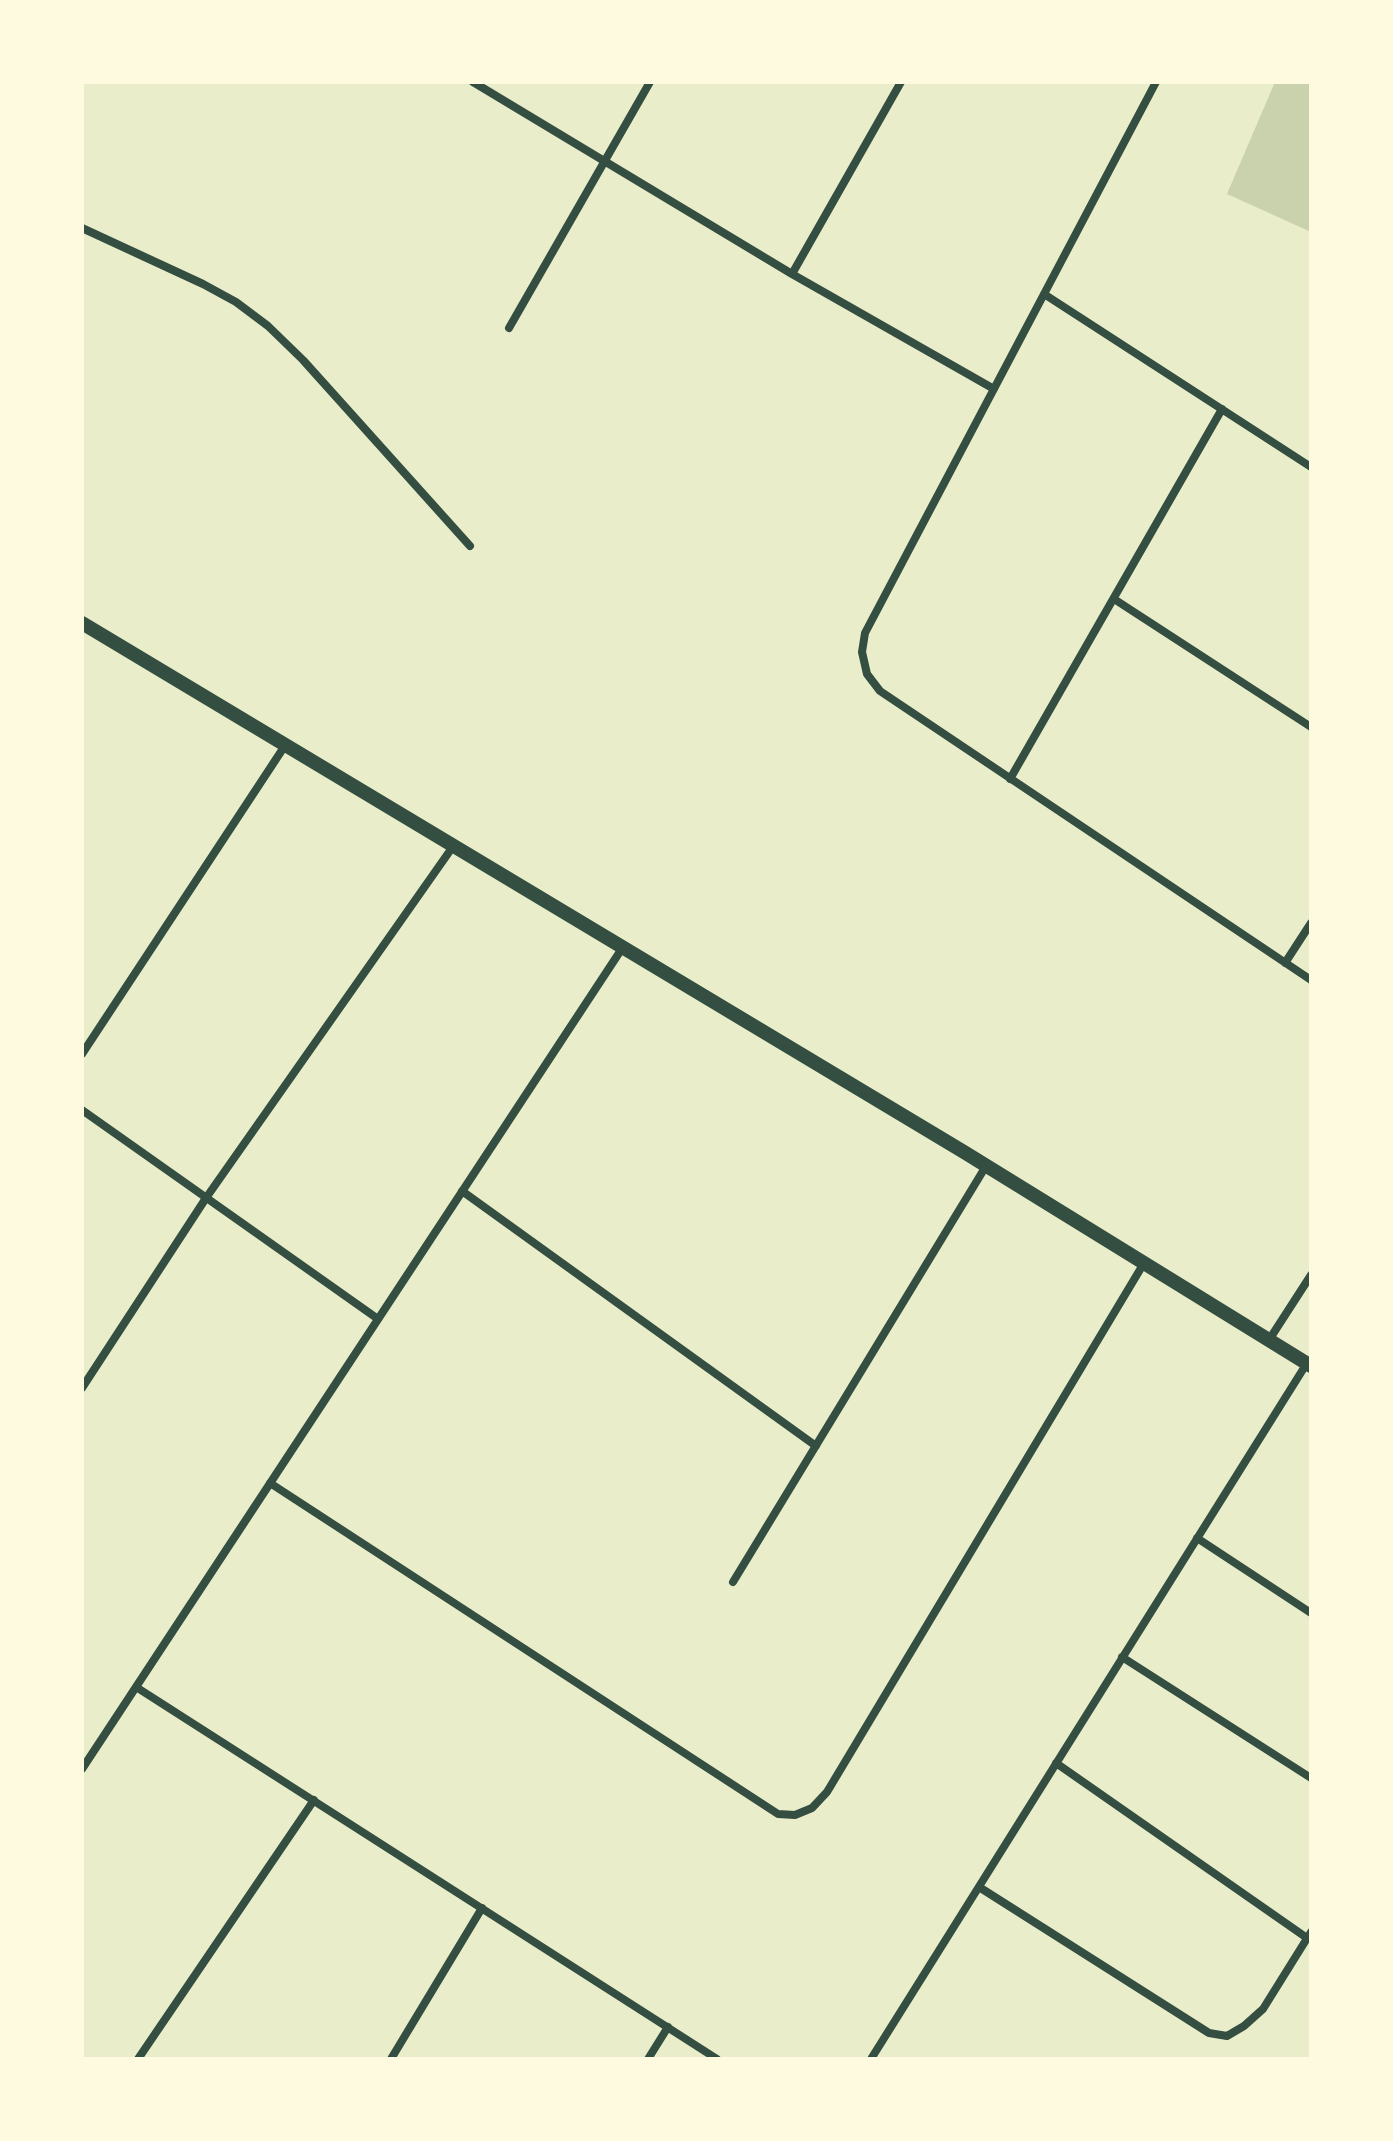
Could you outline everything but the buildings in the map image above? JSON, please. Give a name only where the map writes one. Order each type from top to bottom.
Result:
[{"type":"street","points":[[473,82],[792,274],[994,389]]},
{"type":"street","points":[[509,328],[650,82]]},
{"type":"street","points":[[792,274],[901,82]]},
{"type":"street","points":[[1156,82],[865,633],[862,652],[867,674],[880,691],[1311,980]]},
{"type":"street","points":[[82,228],[203,284],[236,302],[268,326],[303,360],[470,546]]},
{"type":"street","points":[[1044,294],[1311,467]]},
{"type":"street","points":[[1010,779],[1222,409]]},
{"type":"street","points":[[1114,599],[1311,727]]},
{"type":"street","points":[[85,630],[286,744],[1309,1364],[871,2059]]},
{"type":"street","points":[[82,1054],[286,744]]},
{"type":"street","points":[[82,1388],[206,1198],[454,845]]},
{"type":"street","points":[[1285,963],[1311,923]]},
{"type":"street","points":[[82,1769],[623,947]]},
{"type":"street","points":[[82,1110],[378,1319]]},
{"type":"street","points":[[733,1582],[986,1166]]},
{"type":"street","points":[[462,1191],[816,1446]]},
{"type":"street","points":[[270,1483],[778,1814],[795,1815],[812,1808],[827,1792],[1144,1263]]},
{"type":"street","points":[[1269,1340],[1311,1275]]},
{"type":"street","points":[[1197,1538],[1311,1613]]},
{"type":"street","points":[[1122,1657],[1311,1778]]},
{"type":"street","points":[[136,1687],[717,2059]]},
{"type":"street","points":[[979,1887],[1209,2033],[1227,2036],[1263,2009],[1309,1935],[1056,1763]]},
{"type":"street","points":[[138,2059],[314,1800]]},
{"type":"street","points":[[391,2059],[482,1908]]},
{"type":"street","points":[[648,2059],[668,2027]]},
{"type":"green space","points":[[1275,82],[1311,82],[1311,232],[1227,194]]}]
